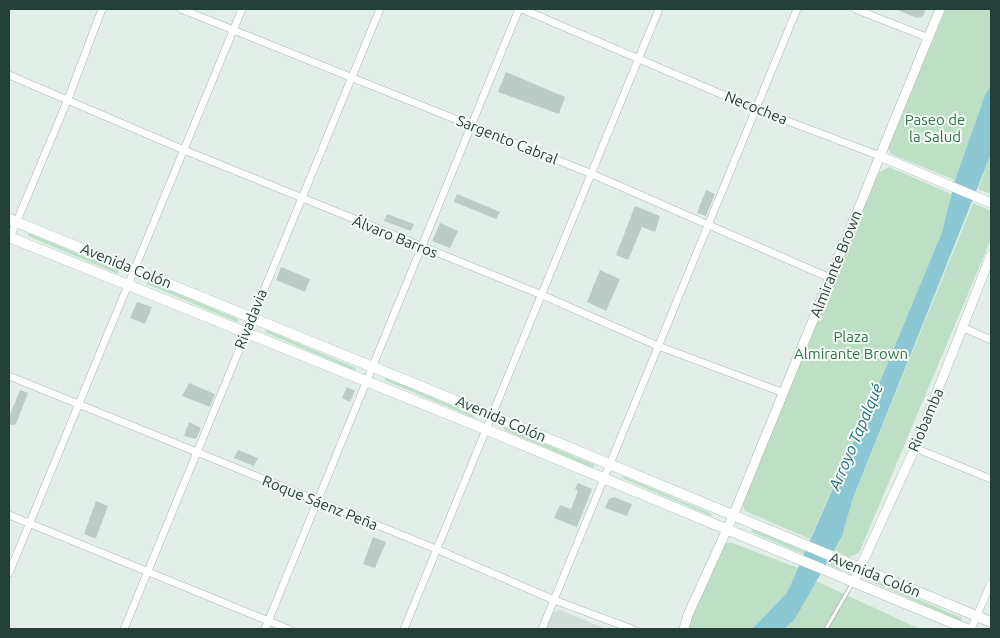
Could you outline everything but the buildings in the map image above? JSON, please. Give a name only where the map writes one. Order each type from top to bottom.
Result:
[{"type":"main road","name":"Avenida Colón","points":[[12,220],[252,319],[491,414],[608,465],[991,622]]},
{"type":"main road","name":"Avenida Colón","points":[[9,239],[485,429],[969,629]]},
{"type":"street","points":[[9,239],[12,220],[68,99],[102,9]]},
{"type":"street","name":"Sargento Cabral","points":[[181,9],[592,174],[830,278]]},
{"type":"street","points":[[9,574],[77,405],[135,270],[242,9]]},
{"type":"street","name":"Rivadavia","points":[[124,629],[380,9]]},
{"type":"street","points":[[264,629],[520,9]]},
{"type":"street","name":"Necochea","points":[[520,9],[756,108],[880,156],[990,202]]},
{"type":"street","points":[[404,629],[659,9]]},
{"type":"street","points":[[542,629],[797,9]]},
{"type":"street","points":[[855,9],[928,38]]},
{"type":"street","name":"Almirante Brown","points":[[684,629],[688,615],[727,530],[784,393],[940,9]]},
{"type":"street","name":"Álvaro Barros","points":[[9,75],[420,248],[542,295],[658,346],[784,393]]},
{"type":"street","name":"Riobamba","points":[[854,581],[914,448],[964,328],[991,255]]},
{"type":"street","points":[[964,328],[991,340]]},
{"type":"street","name":"Roque Sáenz Peña","points":[[9,376],[196,454],[436,549],[554,600],[632,629]]},
{"type":"street","points":[[914,448],[991,479]]},
{"type":"street","points":[[9,515],[288,629]]},
{"type":"street","points":[[969,629],[977,616],[991,583]]},
{"type":"street","points":[[679,629],[688,615]]},
{"type":"lane","points":[[826,629],[854,581]]},
{"type":"shaded area","points":[[560,610],[606,629],[546,629],[552,613]]},
{"type":"green space","name":"Paseo de la Salud","points":[[946,9],[991,9],[991,85],[985,95],[955,180],[891,154],[888,147]]},
{"type":"green space","points":[[991,154],[991,194],[978,189]]},
{"type":"green space","name":"Plaza Almirante Brown","points":[[889,167],[951,194],[942,232],[887,365],[810,539],[745,511],[742,503],[878,173]]},
{"type":"green space","name":"Plaza Almirante Brown","points":[[973,203],[991,211],[991,239],[859,553],[849,557],[834,550],[842,536],[853,498]]},
{"type":"green space","points":[[29,233],[119,271],[118,274],[28,236]]},
{"type":"green space","points":[[148,281],[238,319],[237,322],[147,284]]},
{"type":"green space","points":[[267,330],[356,368],[355,371],[265,332]]},
{"type":"green space","points":[[386,377],[475,416],[474,418],[384,380]]},
{"type":"green space","points":[[505,427],[595,465],[593,468],[504,430]]},
{"type":"green space","points":[[623,476],[712,514],[711,516],[622,478]]},
{"type":"green space","points":[[752,529],[842,567],[841,570],[751,532]]},
{"type":"green space","points":[[730,542],[798,568],[787,593],[752,629],[687,629],[725,544]]},
{"type":"green space","points":[[873,580],[962,618],[961,621],[872,582]]},
{"type":"green space","points":[[816,581],[920,629],[784,629],[795,619]]},
{"type":"water","name":"Arroyo Tapalqué","points":[[991,85],[991,154],[853,498],[842,536],[795,619],[784,629],[752,629],[787,593],[887,365],[942,232],[955,180],[985,95]]}]
